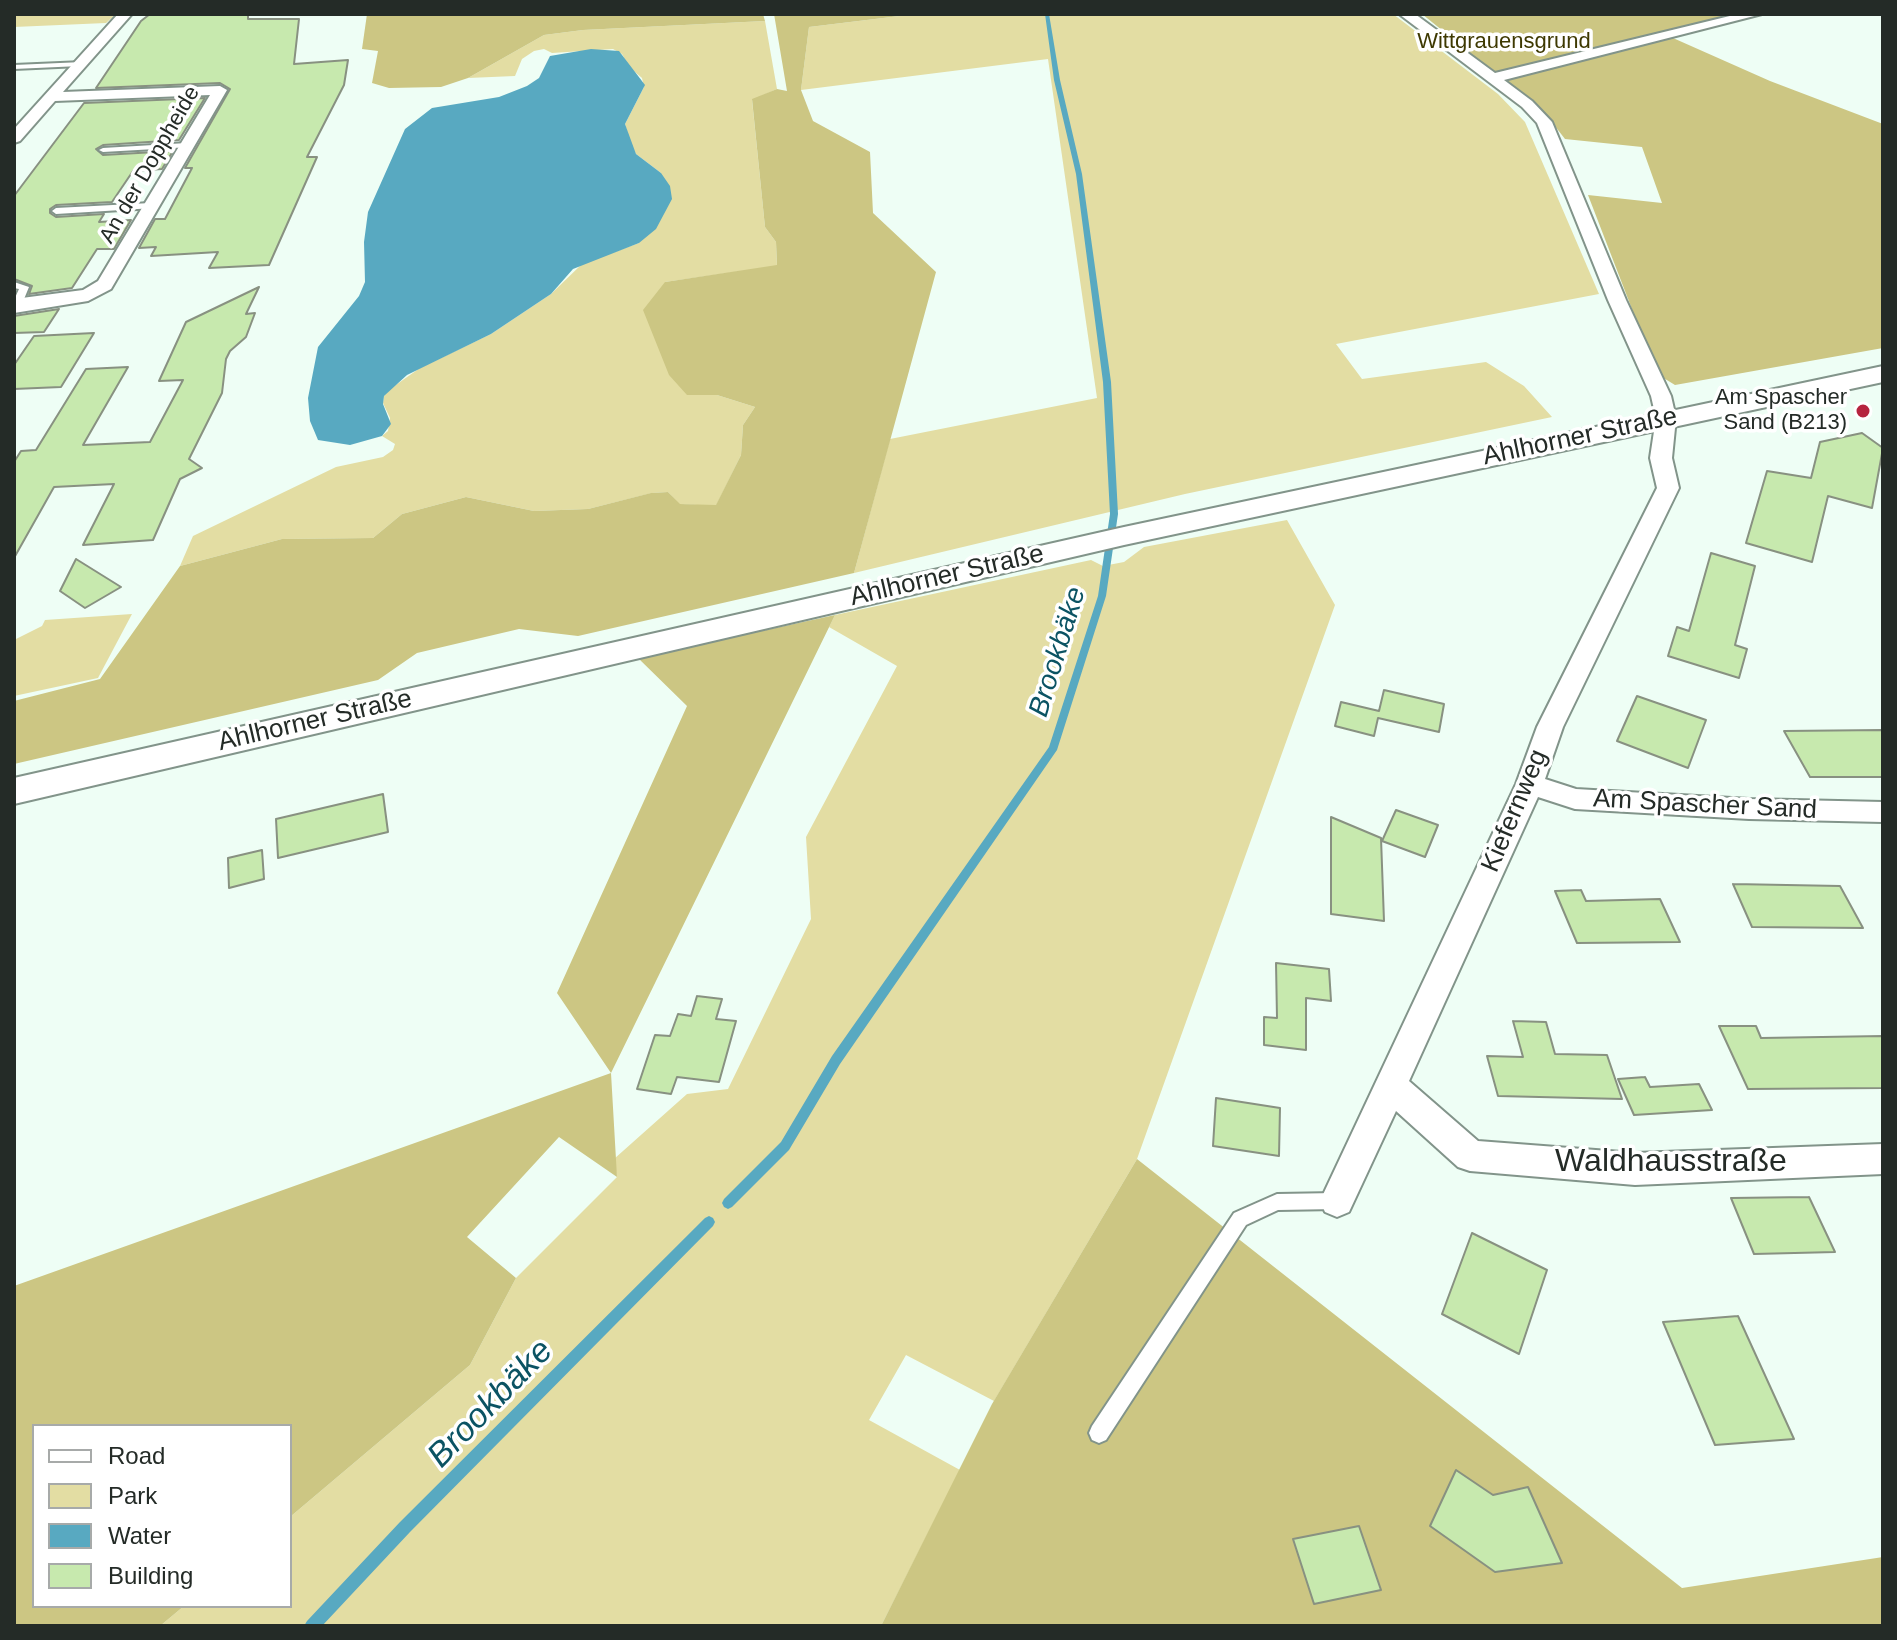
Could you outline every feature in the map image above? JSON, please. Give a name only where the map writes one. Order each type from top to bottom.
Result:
[{"type":"street","points":[[14,138],[125,14]]},
{"type":"street","points":[[1406,14],[1527,104],[1544,122],[1611,286],[1661,396],[1666,418]]},
{"type":"street","points":[[1492,78],[1755,14]]},
{"type":"street","name":"An der Doppheide","points":[[15,305],[88,295],[105,285],[220,90],[50,97]]},
{"type":"street","name":"Ahlhorner Straße","points":[[14,791],[1088,544],[1883,374]]},
{"type":"street","name":"Kiefernweg","points":[[1337,1201],[1530,784],[1550,727],[1668,488],[1661,458],[1666,418]]},
{"type":"street","name":"Am Spascher Sand","points":[[1530,784],[1575,799],[1749,809],[1883,812]]},
{"type":"street","name":"Waldhausstraße","points":[[1390,1085],[1470,1156],[1635,1169],[1883,1159]]},
{"type":"lane","points":[[14,67],[80,64]]},
{"type":"lane","points":[[103,150],[187,145]]},
{"type":"lane","points":[[56,211],[151,206]]},
{"type":"lane","points":[[14,285],[24,287],[15,305]]},
{"type":"lane","points":[[1099,1433],[1240,1219],[1277,1202],[1337,1201]]},
{"type":"green space","points":[[14,14],[116,14],[106,23],[14,27]]},
{"type":"green space","points":[[367,14],[763,14],[765,21],[583,30],[544,35],[468,78],[441,87],[389,88],[372,83],[378,51],[362,49]]},
{"type":"green space","points":[[774,14],[916,14],[809,27],[801,90],[813,121],[870,152],[873,213],[936,272],[854,573],[578,636],[519,629],[417,653],[378,680],[14,764],[14,701],[100,679],[180,566],[282,539],[373,538],[402,514],[466,497],[534,511],[588,509],[651,493],[668,492],[680,504],[716,505],[741,455],[743,425],[755,407],[717,395],[687,395],[669,375],[643,310],[665,282],[777,265],[776,242],[765,227],[752,99],[777,89],[787,91]]},
{"type":"green space","points":[[916,14],[1393,14],[1498,94],[1525,122],[1599,294],[1336,344],[1362,379],[1486,362],[1524,386],[1552,417],[1185,494],[854,573],[890,439],[1097,398],[1048,59],[801,90],[809,27]]},
{"type":"green space","name":"Wittgrauensgrund","points":[[1422,14],[1745,14],[1495,73]]},
{"type":"green space","points":[[765,21],[777,89],[752,100],[765,227],[776,242],[777,266],[665,282],[687,394],[717,395],[755,407],[743,425],[741,455],[716,506],[679,504],[668,492],[588,509],[534,511],[466,497],[402,514],[373,538],[282,539],[180,566],[193,536],[336,467],[383,457],[393,450],[395,444],[382,436],[388,431],[390,418],[383,403],[390,389],[420,368],[491,334],[551,294],[582,264],[639,243],[661,173],[636,154],[631,145],[625,124],[644,87],[642,78],[629,67],[622,54],[613,49],[552,53],[544,49],[522,59],[515,76],[468,78],[544,35],[583,30]]},
{"type":"green space","points":[[1673,38],[1770,81],[1883,124],[1883,348],[1675,385],[1657,374],[1588,195],[1662,203],[1642,147],[1565,139],[1551,121],[1504,79]]},
{"type":"green space","points":[[1287,520],[1335,605],[1137,1159],[994,1401],[906,1355],[869,1420],[960,1470],[881,1626],[160,1626],[182,1608],[292,1608],[292,1515],[470,1365],[516,1278],[617,1177],[614,1159],[687,1094],[728,1089],[811,919],[806,837],[897,666],[829,627],[835,615],[1091,560],[1103,566],[1124,562],[1144,547]]},
{"type":"green space","points":[[132,614],[98,678],[14,696],[16,639],[42,626],[45,620]]},
{"type":"green space","points":[[835,615],[611,1073],[557,993],[687,706],[638,658]]},
{"type":"green space","points":[[611,1073],[617,1177],[559,1137],[467,1237],[516,1278],[470,1365],[292,1515],[292,1424],[32,1424],[32,1608],[182,1608],[160,1626],[14,1626],[14,1286]]},
{"type":"green space","points":[[1137,1159],[1682,1588],[1883,1557],[1883,1626],[881,1626],[992,1404]]},
{"type":"water","points":[[591,49],[619,51],[645,85],[625,124],[636,154],[661,173],[670,186],[672,199],[656,229],[639,243],[573,269],[551,294],[491,334],[407,375],[384,396],[383,404],[391,424],[382,436],[350,445],[318,440],[310,421],[308,398],[318,347],[359,296],[365,282],[364,242],[368,212],[405,129],[432,108],[499,97],[527,86],[539,78],[550,56]]},
{"type":"building","points":[[150,14],[248,14],[248,19],[299,19],[294,64],[348,60],[344,85],[307,157],[317,157],[269,265],[209,268],[218,252],[151,256],[156,247],[139,248],[155,219],[165,219],[192,168],[185,168],[230,89],[220,83],[96,88],[141,21]]},
{"type":"building","points":[[205,98],[179,140],[103,145],[96,149],[103,155],[173,151],[162,169],[133,171],[112,202],[56,205],[50,209],[56,217],[104,214],[99,222],[131,220],[114,249],[97,249],[72,288],[29,294],[32,286],[14,279],[14,196],[84,103]]},
{"type":"building","points":[[259,287],[246,314],[255,313],[246,337],[230,351],[226,359],[222,393],[189,459],[202,468],[180,479],[153,540],[83,545],[114,484],[54,487],[14,558],[14,462],[21,451],[36,450],[86,369],[128,367],[83,445],[150,442],[183,380],[159,381],[186,322]]},
{"type":"building","points":[[59,309],[44,332],[14,333],[14,316]]},
{"type":"building","points":[[94,333],[61,387],[14,389],[14,365],[34,336]]},
{"type":"building","points":[[1862,433],[1883,448],[1872,508],[1828,496],[1812,562],[1746,543],[1767,471],[1811,478],[1820,442]]},
{"type":"building","points":[[1711,553],[1755,566],[1735,645],[1747,649],[1739,678],[1668,656],[1677,627],[1689,631]]},
{"type":"building","points":[[76,559],[121,587],[85,608],[60,591]]},
{"type":"building","points":[[1384,690],[1444,704],[1439,732],[1378,718],[1374,736],[1335,726],[1341,702],[1379,711]]},
{"type":"building","points":[[1637,696],[1706,720],[1688,768],[1617,741]]},
{"type":"building","points":[[1883,730],[1883,777],[1810,777],[1784,731]]},
{"type":"building","points":[[383,794],[388,832],[278,858],[276,819]]},
{"type":"building","points":[[1396,810],[1438,825],[1425,857],[1382,841]]},
{"type":"building","points":[[1331,817],[1381,838],[1384,921],[1331,914]]},
{"type":"building","points":[[262,850],[264,879],[229,888],[228,858]]},
{"type":"building","points":[[1733,884],[1840,886],[1863,928],[1752,927]]},
{"type":"building","points":[[1581,890],[1586,901],[1660,899],[1680,942],[1577,943],[1555,891]]},
{"type":"building","points":[[1276,963],[1329,969],[1331,1001],[1306,998],[1306,1050],[1264,1045],[1264,1017],[1277,1018]]},
{"type":"building","points":[[697,996],[722,999],[716,1019],[736,1021],[719,1082],[677,1077],[671,1094],[637,1089],[655,1035],[670,1036],[678,1014],[691,1016]]},
{"type":"building","points":[[1513,1021],[1546,1022],[1555,1054],[1607,1055],[1622,1099],[1498,1096],[1487,1056],[1523,1057]]},
{"type":"building","points":[[1719,1026],[1756,1026],[1761,1038],[1883,1036],[1883,1088],[1748,1089]]},
{"type":"building","points":[[1645,1077],[1650,1087],[1699,1084],[1712,1110],[1634,1115],[1618,1079]]},
{"type":"building","points":[[1216,1098],[1280,1108],[1279,1156],[1213,1146]]},
{"type":"building","points":[[1809,1197],[1835,1252],[1754,1254],[1731,1198]]},
{"type":"building","points":[[1472,1233],[1547,1270],[1519,1354],[1442,1314]]},
{"type":"building","points":[[1738,1316],[1794,1439],[1715,1445],[1663,1322]]},
{"type":"building","points":[[1456,1470],[1493,1495],[1528,1487],[1562,1563],[1495,1572],[1430,1526]]},
{"type":"building","points":[[1359,1526],[1381,1590],[1314,1604],[1293,1539]]},
{"type":"waterway","name":"Brookbäke","points":[[728,1203],[785,1146],[836,1060],[1054,748],[1102,596],[1114,514],[1107,382],[1079,174],[1057,80],[1047,14]]},
{"type":"waterway","name":"Brookbäke","points":[[312,1626],[405,1527],[709,1222]]},
{"type":"place","name":"Am Spascher Sand (B213)","points":[[1863,411]]}]
